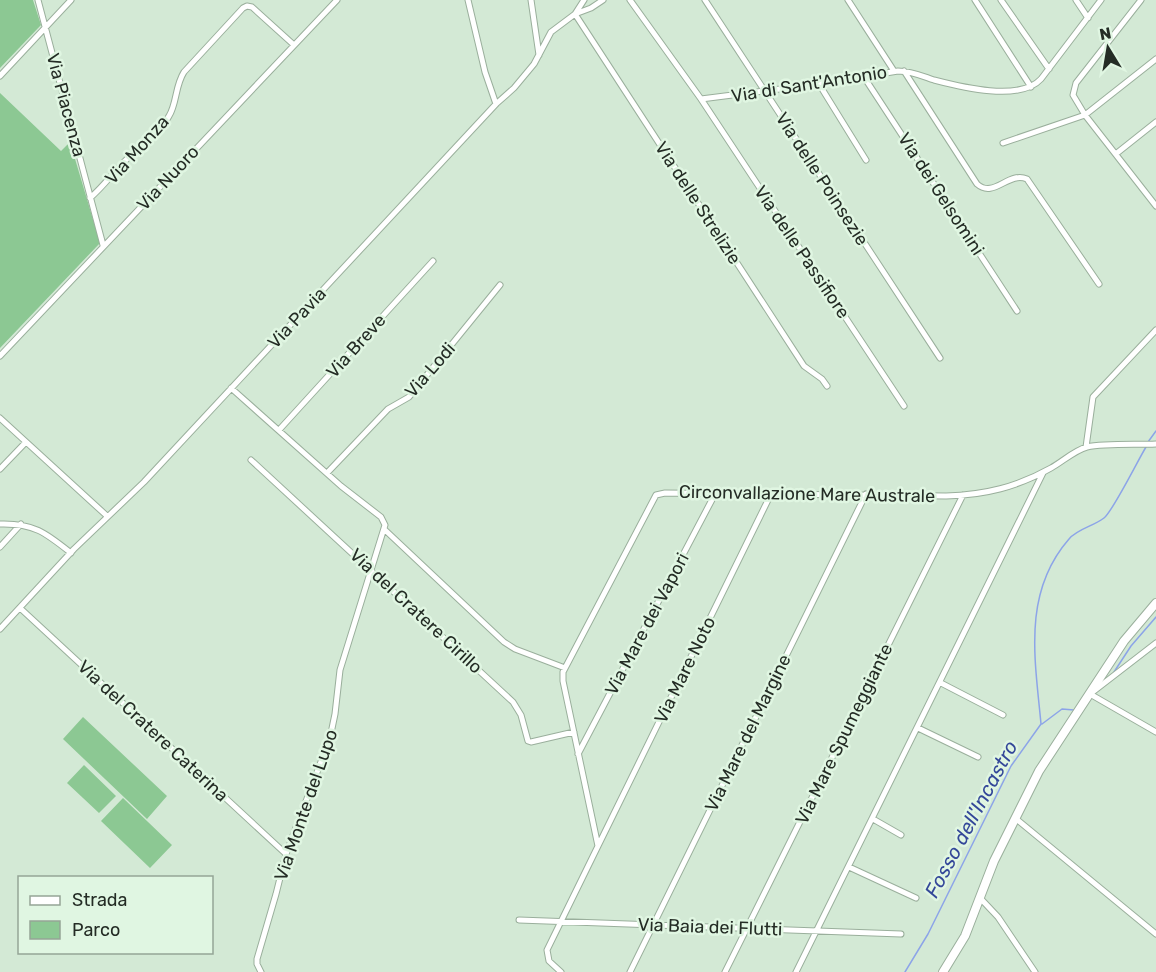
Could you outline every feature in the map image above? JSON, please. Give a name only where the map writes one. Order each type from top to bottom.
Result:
[{"type":"main road","points":[[943,972],[965,936],[994,861],[1039,771],[1130,633],[1156,603]]},
{"type":"street","name":"Via Piacenza","points":[[38,0],[103,246]]},
{"type":"street","points":[[0,76],[71,0]]},
{"type":"street","name":"Via Nuoro","points":[[0,356],[337,0]]},
{"type":"street","points":[[468,0],[485,72],[496,104]]},
{"type":"street","points":[[531,0],[539,57]]},
{"type":"street","name":"Via Pavia","points":[[0,629],[107,516],[144,482],[516,85],[539,57],[551,32],[575,14],[584,0]]},
{"type":"street","points":[[575,14],[603,0]]},
{"type":"street","points":[[630,0],[701,99]]},
{"type":"street","name":"Via delle Poinsezie","points":[[705,0],[940,358]]},
{"type":"street","points":[[848,0],[894,71]]},
{"type":"street","points":[[975,0],[1031,87],[1038,82],[1101,0]]},
{"type":"street","points":[[1001,0],[1048,69]]},
{"type":"street","points":[[1076,0],[1088,18]]},
{"type":"street","points":[[1141,0],[1074,86],[1074,99],[1156,206]]},
{"type":"street","name":"Via Monza","points":[[90,198],[107,184],[126,159],[166,120],[184,72],[243,8],[252,7],[294,45]]},
{"type":"street","name":"Via delle Strelizie","points":[[575,14],[804,366],[820,377],[827,386]]},
{"type":"street","points":[[1003,143],[1085,115],[1156,59]]},
{"type":"street","name":"Via di Sant'Antonio","points":[[701,99],[765,92],[894,71],[904,71],[967,87],[1009,92],[1031,87]]},
{"type":"street","points":[[904,71],[977,184],[991,189],[1014,178],[1027,179],[1099,284]]},
{"type":"street","name":"Via dei Gelsomini","points":[[864,77],[1017,311]]},
{"type":"street","points":[[819,84],[866,160]]},
{"type":"street","name":"Via delle Passifiore","points":[[701,99],[904,406]]},
{"type":"street","points":[[1117,153],[1156,122]]},
{"type":"street","points":[[1150,197],[1156,192]]},
{"type":"street","name":"Via Breve","points":[[279,430],[433,261]]},
{"type":"street","name":"Via Lodi","points":[[327,473],[386,410],[409,397],[500,285]]},
{"type":"street","points":[[1156,330],[1093,397],[1090,404],[1086,447],[1156,444]]},
{"type":"street","points":[[231,388],[382,518],[385,530],[506,644],[565,668],[563,681],[598,846],[547,952],[550,962],[561,972]]},
{"type":"street","points":[[0,418],[107,516]]},
{"type":"street","points":[[0,469],[26,442]]},
{"type":"street","name":"Circonvallazione Mare Australe","points":[[565,668],[655,496],[664,492],[963,495],[1002,490],[1044,472],[1086,447]]},
{"type":"street","name":"Via del Cratere Cirillo","points":[[251,460],[513,702],[519,711],[528,741],[574,732]]},
{"type":"street","points":[[796,972],[1044,472]]},
{"type":"street","name":"Via Mare dei Vapori","points":[[578,754],[716,494]]},
{"type":"street","name":"Via Mare Noto","points":[[598,846],[771,494]]},
{"type":"street","name":"Via Mare del Margine","points":[[630,972],[866,495]]},
{"type":"street","name":"Via Mare Spumeggiante","points":[[725,972],[963,495]]},
{"type":"street","points":[[0,524],[21,524],[42,531],[72,553]]},
{"type":"street","points":[[0,547],[21,524]]},
{"type":"street","name":"Via Monte del Lupo","points":[[261,972],[257,964],[258,959],[286,854],[330,738],[340,670],[385,530]]},
{"type":"street","name":"Via del Cratere Caterina","points":[[20,608],[286,854]]},
{"type":"street","points":[[1156,643],[1090,694],[1156,732]]},
{"type":"street","points":[[941,683],[1003,715]]},
{"type":"street","points":[[918,728],[978,757]]},
{"type":"street","points":[[1015,818],[1156,934]]},
{"type":"street","points":[[873,819],[901,835]]},
{"type":"street","points":[[849,867],[916,898]]},
{"type":"street","points":[[981,899],[999,917],[1035,972]]},
{"type":"street","name":"Via Baia dei Flutti","points":[[519,920],[901,934]]},
{"type":"green space","points":[[0,0],[33,0],[41,25],[0,68]]},
{"type":"green space","points":[[0,93],[61,151],[70,142],[100,243],[0,348]]},
{"type":"green space","points":[[83,717],[167,796],[147,819],[63,739]]},
{"type":"green space","points":[[84,765],[116,796],[99,813],[67,783]]},
{"type":"green space","points":[[123,798],[172,845],[150,868],[101,821]]},
{"type":"waterway","name":"Fosso dell'Incastro","points":[[1148,442],[1156,431]]},
{"type":"waterway","name":"Fosso dell'Incastro","points":[[905,972],[928,934],[1011,766],[1041,724],[1036,675],[1035,627],[1044,582],[1054,560],[1076,533],[1104,518],[1146,447]]},
{"type":"waterway","points":[[1114,672],[1131,646],[1156,617]]},
{"type":"waterway","points":[[1042,724],[1062,709],[1074,710]]}]
